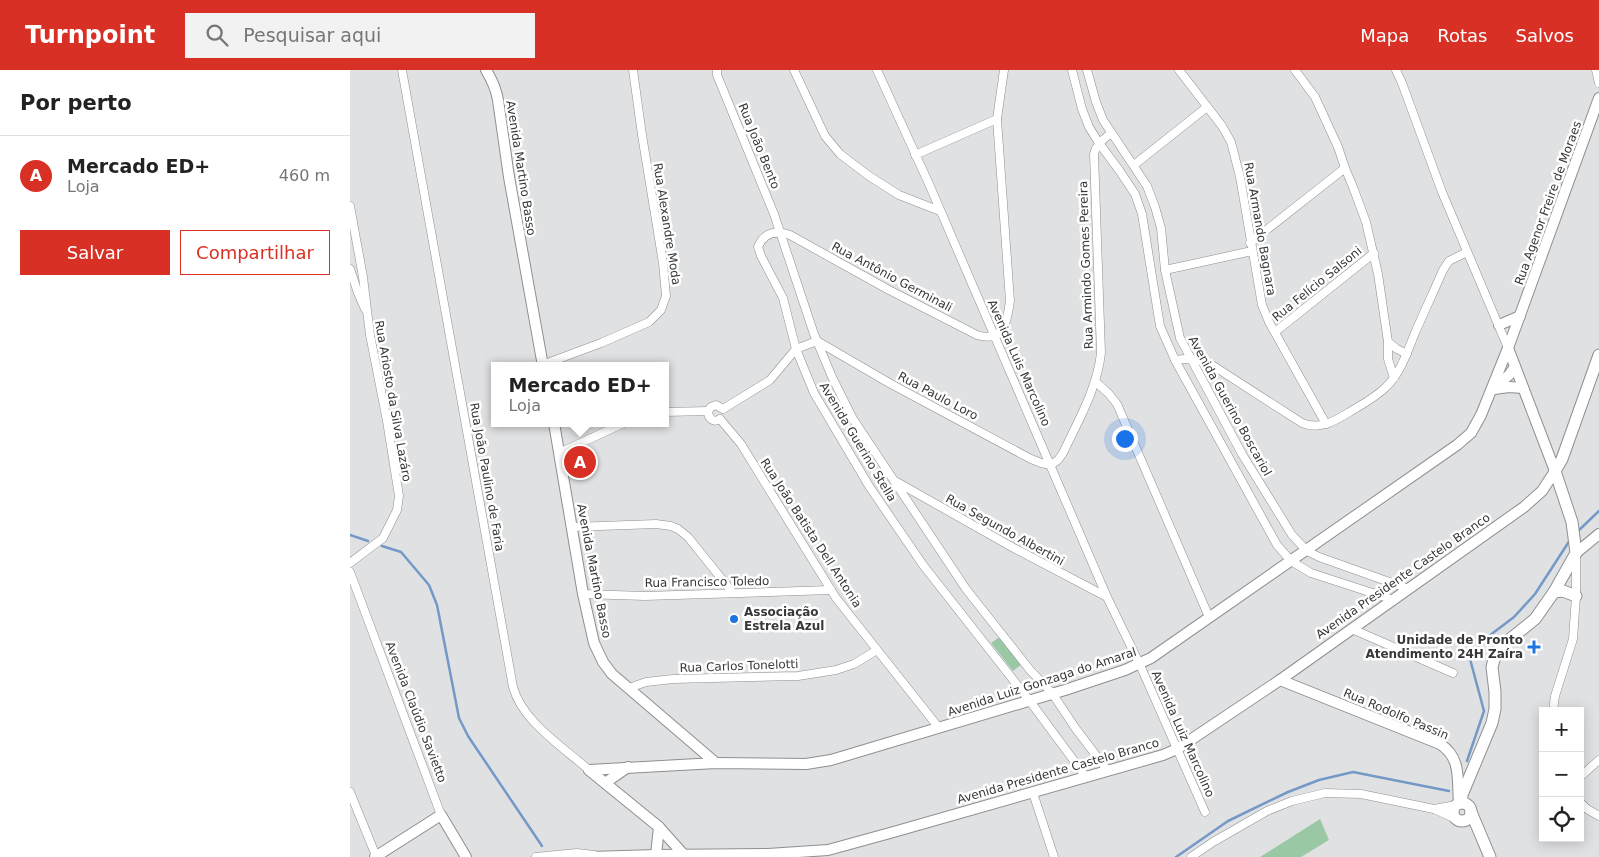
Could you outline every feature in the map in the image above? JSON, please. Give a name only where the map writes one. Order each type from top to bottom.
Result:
[{"type":"main road","name":"Avenida Presidente Castelo Branco","points":[[1555,472],[1562,459],[1599,355]]},
{"type":"main road","points":[[1459,820],[1467,819],[1463,806],[1466,788],[1492,723],[1495,709],[1495,692],[1492,667],[1495,656],[1499,648],[1535,619],[1554,592],[1576,553],[1572,522],[1555,472]]},
{"type":"main road","points":[[1554,592],[1563,591],[1576,596]]},
{"type":"main road","points":[[1463,806],[1453,811],[1488,852]]},
{"type":"main road","points":[[1463,806],[1488,852]]},
{"type":"street","name":"Rua João Paulino de Faria","points":[[402,70],[513,687],[521,706],[539,727],[659,826],[684,855]]},
{"type":"street","name":"Avenida Martino Basso","points":[[478,70],[488,74],[496,88],[509,177],[541,362]]},
{"type":"street","name":"Rua Alexandre Moda","points":[[550,362],[649,322],[656,317],[664,304],[666,296],[663,263],[633,70]]},
{"type":"street","name":"Rua João Bento","points":[[717,70],[780,231]]},
{"type":"street","points":[[794,70],[825,136],[840,154],[899,196],[940,211]]},
{"type":"street","name":"Avenida Luis Marcolino","points":[[877,70],[1107,597],[1140,665]]},
{"type":"street","points":[[995,337],[1002,330],[1007,319],[1010,302],[997,119],[1004,70]]},
{"type":"street","points":[[1072,70],[1082,109],[1099,143],[1111,133],[1103,120],[1096,102],[1087,70]]},
{"type":"street","name":"Rua Armando Bagnara","points":[[1179,70],[1208,106],[1227,134],[1236,155],[1262,305],[1269,322],[1326,424]]},
{"type":"street","points":[[1295,70],[1315,97],[1338,146],[1359,203],[1374,253],[1388,342],[1388,359],[1394,378]]},
{"type":"street","points":[[1396,70],[1442,192],[1499,325],[1555,472]]},
{"type":"street","points":[[1596,70],[1599,83]]},
{"type":"street","name":"Rua Agenor Freire de Moraes","points":[[1508,348],[1599,98]]},
{"type":"street","points":[[1134,165],[1208,106]]},
{"type":"street","points":[[915,154],[997,119]]},
{"type":"street","name":"Avenida Guerino Boscariol","points":[[1111,133],[1147,186],[1156,207],[1161,228],[1165,270],[1180,338],[1242,454],[1292,535],[1307,551],[1331,562],[1409,589]]},
{"type":"street","name":"Avenida Guerino Boscariol","points":[[1099,143],[1120,170],[1135,194],[1142,214],[1160,326],[1175,360],[1277,545],[1291,561],[1311,573],[1394,600]]},
{"type":"street","name":"Rua Armindo Gomes Pereira","points":[[1051,465],[1063,453],[1096,382],[1101,353],[1094,166],[1095,148],[1099,143]]},
{"type":"street","points":[[1165,270],[1251,247],[1345,168]]},
{"type":"street","points":[[350,206],[363,277],[366,312]]},
{"type":"street","name":"Rua Antônio Germinali","points":[[780,231],[790,234],[889,290],[977,335],[995,337]]},
{"type":"street","name":"Avenida Guerino Stella","points":[[1086,778],[1030,700],[923,565],[895,526],[814,393],[796,349],[783,298],[758,247],[760,242],[768,235],[780,231],[816,341],[853,420],[966,589],[1030,670],[1052,693],[1076,730],[1108,771]]},
{"type":"street","points":[[1175,360],[1190,358],[1212,365],[1302,423],[1310,426],[1326,424],[1344,416],[1377,395],[1394,378],[1407,354],[1448,261],[1467,252]]},
{"type":"street","name":"Rua Felício Salsoni","points":[[1275,332],[1374,253]]},
{"type":"street","points":[[350,269],[366,312]]},
{"type":"street","name":"Rua Ariosto da Silva Lazáro","points":[[350,563],[383,538],[397,510],[399,496],[366,312]]},
{"type":"street","points":[[1499,325],[1520,316]]},
{"type":"street","points":[[723,409],[770,380],[796,349],[816,341]]},
{"type":"street","name":"Rua Paulo Loro","points":[[816,341],[891,384],[1031,459],[1051,465]]},
{"type":"street","points":[[1388,342],[1407,354]]},
{"type":"street","name":"Avenida Luiz Gonzaga do Amaral","points":[[589,770],[716,763],[806,764],[831,760],[1140,665],[1307,551],[1457,445],[1471,433],[1482,415],[1508,348]]},
{"type":"street","name":"Avenida Luiz Gonzaga do Amaral","points":[[1492,391],[1515,367]]},
{"type":"street","points":[[1096,382],[1117,404],[1209,617]]},
{"type":"street","points":[[1492,391],[1502,387],[1523,388]]},
{"type":"street","points":[[669,412],[708,411],[716,405],[723,409]]},
{"type":"street","points":[[708,411],[708,416],[716,421],[724,415],[723,409]]},
{"type":"street","name":"Rua João Batista Dell Antonia","points":[[720,419],[741,444],[831,590],[939,728]]},
{"type":"street","name":"Avenida Martino Basso","points":[[555,427],[583,594],[594,643],[602,662],[612,674],[716,763]]},
{"type":"street","points":[[560,453],[615,427]]},
{"type":"street","name":"Avenida Presidente Castelo Branco","points":[[589,857],[656,854],[734,856],[828,850],[1163,755],[1177,749],[1280,680],[1533,500],[1555,472]]},
{"type":"street","name":"Rua Segundo Albertini","points":[[893,480],[1021,552],[1107,597]]},
{"type":"street","points":[[572,527],[656,524],[671,526],[688,537],[733,593]]},
{"type":"street","points":[[1554,707],[1555,696],[1573,639],[1576,553],[1599,534]]},
{"type":"street","name":"Avenida Claúdio Savietto","points":[[350,572],[441,815],[466,857]]},
{"type":"street","name":"Rua Francisco Toledo","points":[[583,594],[645,596],[831,590]]},
{"type":"street","points":[[1352,629],[1453,673]]},
{"type":"street","name":"Rua Carlos Tonelotti","points":[[629,688],[646,682],[673,678],[798,676],[836,670],[854,664],[877,650]]},
{"type":"street","name":"Avenida Luiz Marcolino","points":[[1140,665],[1205,812]]},
{"type":"street","name":"Rua Rodolfo Passin","points":[[1280,680],[1440,744],[1449,750],[1455,760],[1463,806]]},
{"type":"street","points":[[1584,773],[1599,760]]},
{"type":"street","points":[[606,783],[629,767]]},
{"type":"street","points":[[350,792],[375,857],[441,815]]},
{"type":"street","points":[[1033,793],[1054,857]]},
{"type":"street","points":[[1191,857],[1267,811],[1325,793],[1362,794],[1434,809],[1459,820]]},
{"type":"street","points":[[1434,809],[1463,806]]},
{"type":"street","points":[[1584,806],[1599,816]]},
{"type":"street","points":[[656,854],[659,826]]},
{"type":"street","name":"Avenida Presidente Castelo Branco","points":[[536,857],[577,853],[600,856]]},
{"type":"green space","points":[[1001,636],[1022,664],[1013,671],[991,643]]},
{"type":"green space","points":[[1320,819],[1329,840],[1301,857],[1260,857]]},
{"type":"waterway","points":[[1577,532],[1599,511]]},
{"type":"waterway","points":[[350,535],[368,541]]},
{"type":"waterway","points":[[1467,761],[1484,711],[1470,659],[1481,642],[1514,617],[1535,594],[1570,540]]},
{"type":"waterway","points":[[382,546],[401,552],[429,585],[437,605],[459,718],[468,736],[542,846]]},
{"type":"waterway","points":[[1176,857],[1228,821],[1288,792],[1319,780],[1353,772],[1449,791]]},
{"type":"place","name":"Mercado ED+","points":[[580,462]]},
{"type":"place","name":"Associação Estrela Azul","points":[[734,619]]},
{"type":"place","name":"Unidade de Pronto Atendimento 24H Zaíra","points":[[1534,647]]}]
